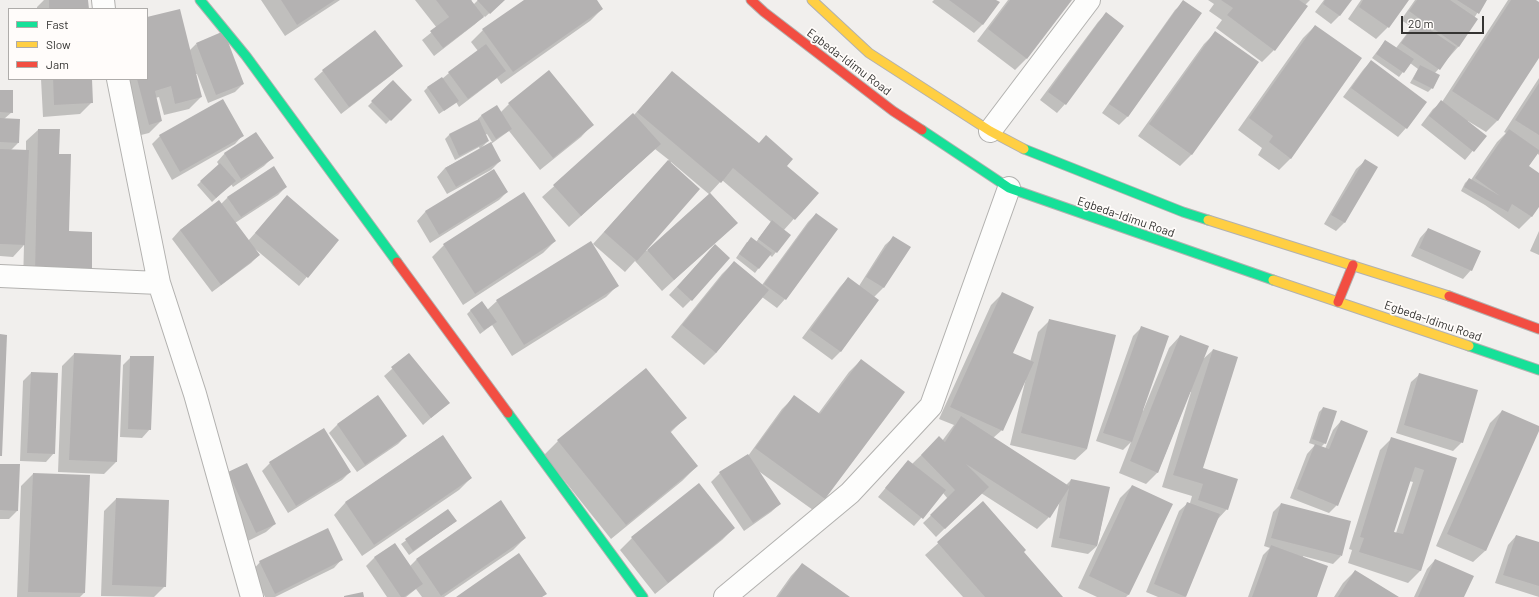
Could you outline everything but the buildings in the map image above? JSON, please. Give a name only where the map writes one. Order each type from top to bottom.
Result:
[{"type":"main road","points":[[200,0],[246,56],[643,597]]},
{"type":"main road","name":"Egbeda-Idimu Road","points":[[751,0],[764,12],[893,111],[1009,188],[1539,370]]},
{"type":"main road","name":"Egbeda-Idimu Road","points":[[812,0],[869,53],[990,131],[1032,154],[1183,212],[1468,302],[1539,329]]},
{"type":"main road","points":[[1338,302],[1353,265]]},
{"type":"street","points":[[990,131],[1089,0]]},
{"type":"street","points":[[118,80],[159,284],[195,394],[252,597]]},
{"type":"street","points":[[725,597],[850,493],[931,406],[1009,188]]},
{"type":"street","points":[[0,276],[159,284]]},
{"type":"traffic: fast","points":[[200,0],[246,56],[397,262]]},
{"type":"traffic: fast","points":[[922,130],[1009,188],[1273,280]]},
{"type":"traffic: fast","points":[[1024,149],[1183,212],[1208,220]]},
{"type":"traffic: fast","points":[[1469,346],[1539,370]]},
{"type":"traffic: fast","points":[[508,413],[643,597]]},
{"type":"traffic: slow","points":[[812,0],[869,53],[990,131],[1024,149]]},
{"type":"traffic: slow","points":[[1208,220],[1449,296]]},
{"type":"traffic: slow","points":[[1273,280],[1469,346]]},
{"type":"traffic: jam","points":[[751,0],[764,12],[893,111],[922,130]]},
{"type":"traffic: jam","points":[[397,262],[508,413]]},
{"type":"traffic: jam","points":[[1338,302],[1353,265]]},
{"type":"traffic: jam","points":[[1449,296],[1539,329]]}]
